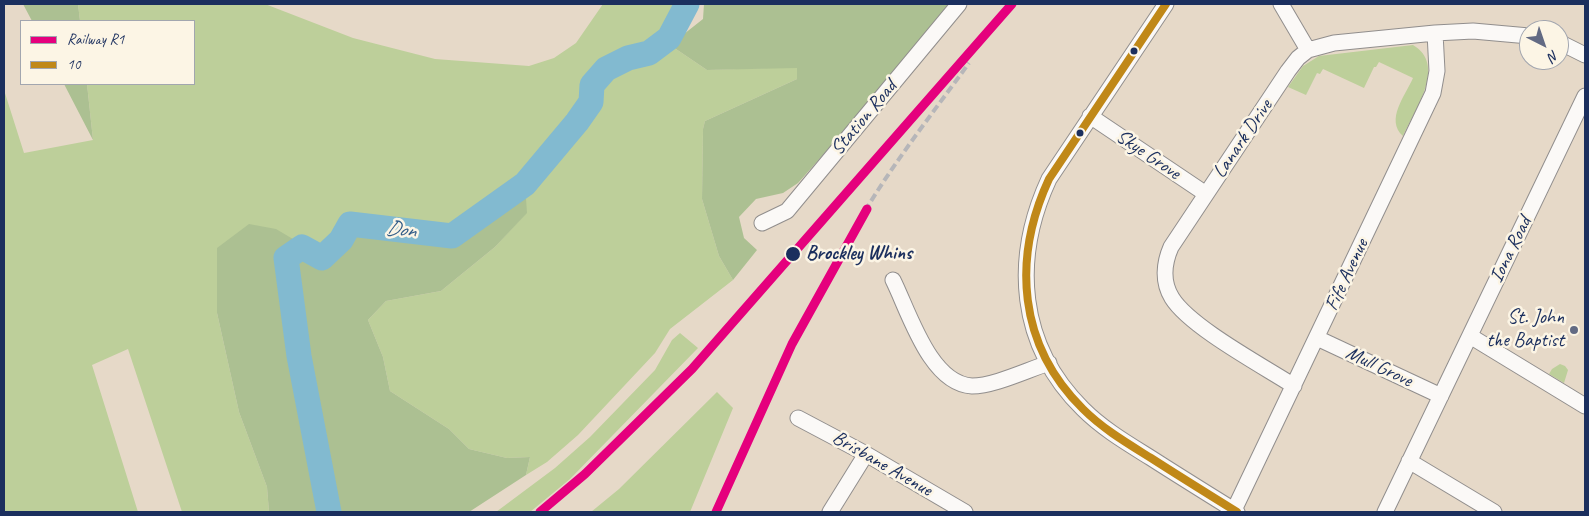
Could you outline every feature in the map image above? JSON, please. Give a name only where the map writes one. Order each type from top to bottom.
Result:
[{"type":"street","name":"Station Road","points":[[762,223],[787,211],[960,4]]},
{"type":"street","points":[[1166,4],[1049,179],[1037,205],[1030,228],[1026,258],[1026,288],[1032,323],[1040,348],[1070,396],[1100,425],[1235,511]]},
{"type":"street","points":[[1281,4],[1308,50],[1334,43],[1435,33],[1473,31],[1519,35]]},
{"type":"street","name":"Fife Avenue","points":[[1235,511],[1433,92],[1437,71],[1435,33]]},
{"type":"street","points":[[1569,47],[1585,55]]},
{"type":"street","name":"Lanark Drive","points":[[1294,386],[1199,325],[1179,308],[1171,297],[1165,277],[1167,256],[1206,194],[1288,71],[1298,58],[1308,50]]},
{"type":"street","name":"Iona Road","points":[[1385,512],[1585,96]]},
{"type":"street","name":"Skye Grove","points":[[1090,116],[1206,194]]},
{"type":"street","points":[[893,280],[928,354],[948,378],[972,386],[986,384],[1049,363]]},
{"type":"street","points":[[1470,336],[1585,406]]},
{"type":"street","name":"Mull Grove","points":[[1318,338],[1441,396]]},
{"type":"street","name":"Brisbane Avenue","points":[[798,418],[866,454],[965,512]]},
{"type":"street","points":[[830,512],[866,454]]},
{"type":"street","points":[[1409,461],[1494,512]]},
{"type":"green space","points":[[23,4],[78,4],[80,20],[31,20]]},
{"type":"green space","points":[[78,4],[265,4],[353,38],[435,59],[529,66],[554,58],[576,43],[603,4],[678,4],[665,26],[649,40],[622,53],[589,77],[584,101],[527,183],[541,173],[596,105],[598,91],[607,76],[627,64],[647,60],[670,45],[707,70],[797,67],[797,79],[705,121],[703,129],[702,199],[719,256],[733,280],[670,329],[655,353],[578,435],[547,462],[526,475],[530,457],[507,458],[469,449],[449,429],[390,391],[383,357],[368,320],[386,301],[441,291],[495,247],[526,213],[525,185],[452,236],[351,224],[341,240],[322,258],[302,247],[298,242],[217,313],[239,412],[267,487],[269,512],[182,512],[128,349],[92,365],[138,512],[4,512],[4,90],[24,153],[93,140],[87,85],[195,85],[195,20],[80,20]]},
{"type":"green space","points":[[704,4],[951,4],[896,73],[798,183],[783,193],[756,199],[739,217],[744,238],[757,250],[733,280],[719,256],[702,199],[703,129],[705,121],[797,79],[797,68],[707,70],[670,45],[703,19]]},
{"type":"green space","points":[[1413,45],[1423,54],[1427,64],[1428,76],[1420,101],[1403,136],[1398,130],[1396,115],[1413,78],[1379,62],[1374,67],[1364,88],[1323,69],[1320,74],[1317,73],[1306,95],[1288,87],[1303,66],[1319,56]]},
{"type":"green space","points":[[65,85],[87,85],[93,140]]},
{"type":"green space","points":[[525,184],[527,213],[495,247],[441,291],[386,301],[368,320],[383,357],[390,391],[449,429],[469,449],[507,458],[530,457],[526,475],[469,512],[269,512],[267,487],[239,412],[217,313],[217,248],[249,224],[276,229],[298,242],[288,257],[302,247],[323,258],[341,240],[350,224],[452,236]]},
{"type":"green space","points":[[680,333],[698,348],[570,479],[530,512],[496,512],[555,468],[590,437],[655,370],[672,340]]},
{"type":"green space","points":[[1560,364],[1568,370],[1564,383],[1549,374],[1552,369]]},
{"type":"green space","points":[[717,392],[733,408],[690,512],[591,512],[619,489]]},
{"type":"waterway","name":"Don","points":[[329,512],[299,356],[286,258],[302,247],[322,258],[341,240],[350,224],[452,236],[525,184],[577,122],[591,102],[592,85],[606,69],[628,58],[649,53],[669,38],[687,4]]},
{"type":"railway","points":[[716,512],[787,356],[846,243],[892,170],[969,63]]},
{"type":"rail line","name":"R1","points":[[540,512],[585,474],[692,369],[1012,4]]},
{"type":"rail line","name":"R1","points":[[716,512],[792,344],[867,209]]},
{"type":"transit line","name":"10","points":[[1166,4],[1049,179],[1037,209],[1030,240],[1026,270],[1028,300],[1034,329],[1045,357],[1061,384],[1083,409],[1116,435],[1237,512]]},
{"type":"place","name":"Brockley Whins","points":[[793,254]]},
{"type":"place","name":"St. John the Baptist","points":[[1574,330]]}]
